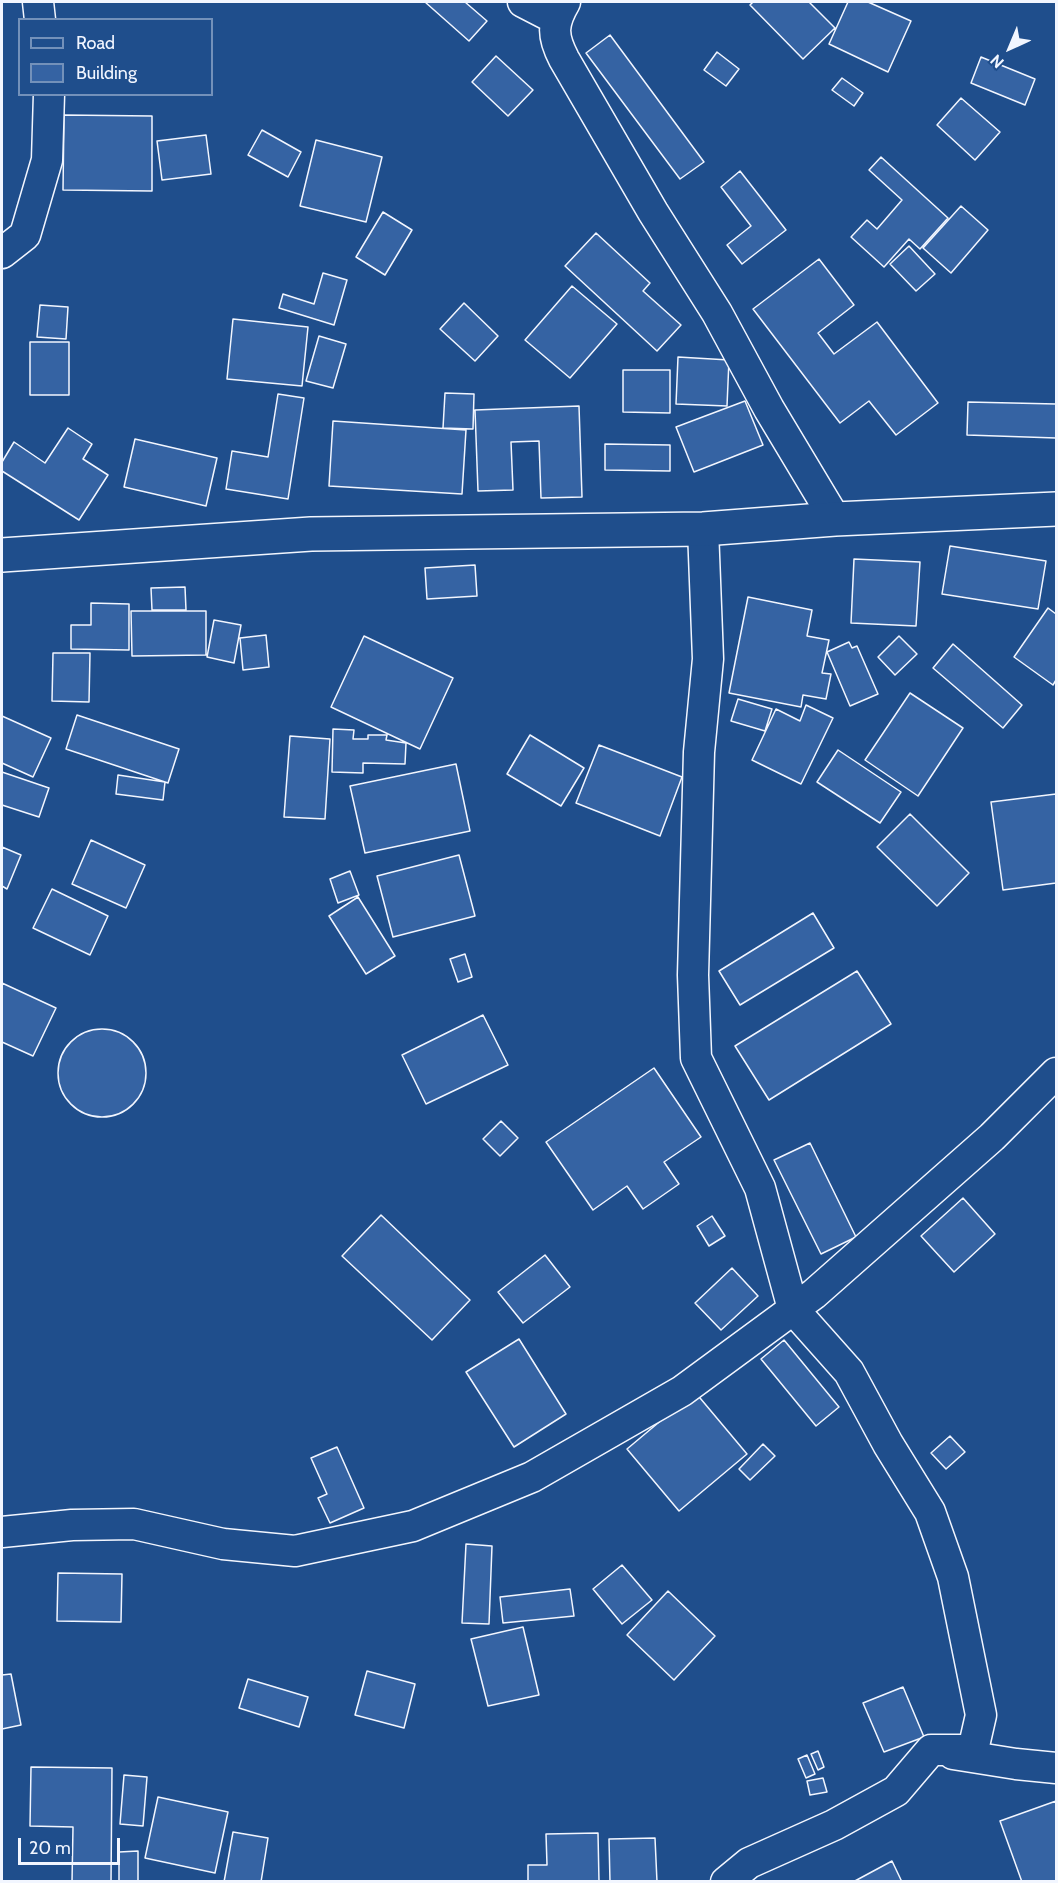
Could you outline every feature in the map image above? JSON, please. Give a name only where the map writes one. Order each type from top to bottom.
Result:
[{"type":"main road","points":[[2,555],[311,534],[704,529],[835,519],[1056,509]]},
{"type":"street","points":[[38,2],[40,18]]},
{"type":"street","points":[[523,2],[560,10],[556,44],[653,213],[717,313],[769,409],[835,519]]},
{"type":"street","points":[[2,253],[25,235],[35,194],[47,160],[49,96]]},
{"type":"street","points":[[704,529],[708,659],[699,752],[693,975],[696,1058],[760,1188],[793,1309],[849,1372],[888,1444],[930,1512],[953,1577],[981,1714],[973,1750],[931,1750],[896,1791],[834,1825],[749,1863],[726,1881]]},
{"type":"street","points":[[2,1532],[134,1524],[223,1544],[295,1551],[413,1526],[532,1477],[682,1391],[814,1294],[983,1145],[1056,1072]]},
{"type":"street","points":[[931,1750],[1056,1768]]},
{"type":"building","points":[[425,2],[465,2],[487,21],[469,41]]},
{"type":"building","points":[[753,2],[809,2],[835,28],[803,59],[750,5]]},
{"type":"building","points":[[848,2],[868,2],[911,21],[888,72],[829,44]]},
{"type":"building","points":[[610,35],[704,162],[680,179],[586,53]]},
{"type":"building","points":[[717,52],[739,69],[726,86],[704,70]]},
{"type":"building","points":[[496,56],[533,90],[508,116],[472,82]]},
{"type":"building","points":[[981,57],[1035,79],[1025,105],[971,83]]},
{"type":"building","points":[[842,78],[863,93],[854,106],[832,90]]},
{"type":"building","points":[[961,98],[1000,132],[975,160],[937,125]]},
{"type":"building","points":[[64,115],[152,116],[152,191],[63,190]]},
{"type":"building","points":[[262,130],[301,152],[288,177],[248,155]]},
{"type":"building","points":[[206,135],[211,174],[162,180],[157,141]]},
{"type":"building","points":[[316,140],[382,157],[366,222],[300,206]]},
{"type":"building","points":[[881,157],[948,218],[920,249],[909,239],[884,267],[851,237],[867,220],[877,229],[902,200],[869,170]]},
{"type":"building","points":[[740,171],[786,230],[742,264],[727,245],[751,226],[721,187]]},
{"type":"building","points":[[961,206],[988,230],[951,273],[923,248]]},
{"type":"building","points":[[383,212],[412,230],[385,275],[356,257]]},
{"type":"building","points":[[596,233],[650,283],[643,291],[681,325],[657,351],[565,266]]},
{"type":"building","points":[[909,246],[935,274],[916,291],[890,264]]},
{"type":"building","points":[[819,259],[854,305],[818,333],[834,354],[877,322],[938,403],[896,435],[869,401],[840,423],[753,309]]},
{"type":"building","points":[[323,273],[347,280],[334,325],[279,308],[283,294],[314,304]]},
{"type":"building","points":[[572,286],[617,324],[570,378],[525,340]]},
{"type":"building","points":[[464,303],[498,336],[475,361],[440,329]]},
{"type":"building","points":[[40,305],[68,307],[66,339],[37,337]]},
{"type":"building","points":[[233,319],[308,327],[302,386],[227,379]]},
{"type":"building","points":[[319,336],[346,344],[333,388],[306,381]]},
{"type":"building","points":[[30,342],[69,342],[69,395],[30,395]]},
{"type":"building","points":[[678,357],[729,360],[727,406],[676,404]]},
{"type":"building","points":[[623,370],[670,370],[670,413],[623,412]]},
{"type":"building","points":[[445,393],[474,394],[473,429],[443,428]]},
{"type":"building","points":[[278,394],[304,398],[288,499],[226,489],[232,451],[268,457]]},
{"type":"building","points":[[745,401],[763,445],[694,472],[676,427]]},
{"type":"building","points":[[968,402],[1056,404],[1056,438],[967,435]]},
{"type":"building","points":[[579,406],[582,497],[541,498],[539,441],[511,442],[513,490],[478,491],[475,410]]},
{"type":"building","points":[[333,421],[466,430],[462,494],[329,486]]},
{"type":"building","points":[[68,428],[92,444],[83,459],[108,475],[79,520],[2,471],[2,462],[14,442],[45,463]]},
{"type":"building","points":[[135,439],[217,458],[206,506],[124,487]]},
{"type":"building","points":[[605,444],[670,445],[670,471],[605,470]]},
{"type":"building","points":[[950,546],[1046,561],[1038,609],[942,594]]},
{"type":"building","points":[[854,559],[920,562],[916,626],[851,623]]},
{"type":"building","points":[[475,565],[477,596],[427,599],[425,568]]},
{"type":"building","points":[[185,587],[186,610],[152,610],[151,588]]},
{"type":"building","points":[[748,597],[812,610],[807,636],[829,640],[822,673],[831,674],[826,699],[803,695],[801,707],[729,693]]},
{"type":"building","points":[[91,603],[129,604],[129,650],[71,649],[71,625],[91,625]]},
{"type":"building","points":[[1048,608],[1056,614],[1056,680],[1053,685],[1014,657]]},
{"type":"building","points":[[131,611],[206,611],[206,655],[132,656]]},
{"type":"building","points":[[214,620],[241,625],[234,663],[207,657]]},
{"type":"building","points":[[266,635],[269,667],[243,670],[240,638]]},
{"type":"building","points":[[364,636],[453,678],[420,749],[331,707]]},
{"type":"building","points":[[899,636],[917,654],[895,675],[878,657]]},
{"type":"building","points":[[849,642],[852,648],[857,646],[878,694],[850,706],[827,652]]},
{"type":"building","points":[[953,644],[1022,705],[1003,728],[933,668]]},
{"type":"building","points":[[53,653],[90,653],[89,702],[52,701]]},
{"type":"building","points":[[910,693],[963,728],[918,796],[865,760]]},
{"type":"building","points":[[738,699],[772,709],[765,731],[731,721]]},
{"type":"building","points":[[806,705],[833,718],[801,784],[752,760],[776,709],[800,721]]},
{"type":"building","points":[[77,715],[179,749],[168,783],[66,749]]},
{"type":"building","points":[[2,716],[51,738],[33,777],[2,763]]},
{"type":"building","points":[[333,729],[354,730],[353,739],[368,739],[368,735],[387,735],[386,740],[406,743],[405,764],[363,763],[363,773],[332,772]]},
{"type":"building","points":[[530,735],[584,768],[561,806],[507,774]]},
{"type":"building","points":[[290,736],[330,739],[325,819],[284,817]]},
{"type":"building","points":[[599,745],[682,777],[660,836],[576,803]]},
{"type":"building","points":[[838,750],[901,792],[880,823],[817,782]]},
{"type":"building","points":[[456,764],[470,831],[365,853],[350,786]]},
{"type":"building","points":[[2,772],[49,788],[39,817],[2,805]]},
{"type":"building","points":[[118,775],[165,782],[163,800],[116,794]]},
{"type":"building","points":[[1056,794],[1056,883],[1003,890],[991,802]]},
{"type":"building","points":[[910,814],[969,873],[937,906],[877,847]]},
{"type":"building","points":[[91,840],[145,865],[126,908],[72,884]]},
{"type":"building","points":[[2,847],[21,855],[7,889],[2,886]]},
{"type":"building","points":[[459,855],[475,916],[393,937],[377,876]]},
{"type":"building","points":[[350,871],[359,895],[338,903],[330,879]]},
{"type":"building","points":[[52,889],[108,916],[90,955],[33,928]]},
{"type":"building","points":[[358,897],[395,956],[366,974],[329,916]]},
{"type":"building","points":[[813,913],[834,948],[740,1005],[719,971]]},
{"type":"building","points":[[465,954],[472,977],[458,982],[450,959]]},
{"type":"building","points":[[857,971],[891,1024],[769,1100],[735,1046]]},
{"type":"building","points":[[2,983],[56,1008],[33,1056],[2,1042]]},
{"type":"building","points":[[483,1015],[508,1065],[426,1104],[402,1055]]},
{"type":"building","points":[[102,1029],[119,1033],[133,1042],[142,1056],[146,1073],[142,1090],[133,1104],[119,1113],[102,1117],[85,1113],[71,1104],[62,1090],[58,1073],[62,1056],[71,1042],[85,1033]]},
{"type":"building","points":[[654,1068],[701,1137],[664,1162],[679,1184],[643,1209],[627,1186],[593,1210],[546,1142]]},
{"type":"building","points":[[501,1121],[518,1138],[500,1156],[483,1139]]},
{"type":"building","points":[[810,1143],[856,1237],[821,1254],[774,1160]]},
{"type":"building","points":[[963,1198],[995,1234],[954,1272],[921,1236]]},
{"type":"building","points":[[381,1215],[470,1300],[432,1340],[342,1256]]},
{"type":"building","points":[[712,1216],[725,1236],[709,1246],[697,1226]]},
{"type":"building","points":[[545,1255],[570,1287],[523,1323],[498,1292]]},
{"type":"building","points":[[732,1268],[758,1296],[721,1330],[695,1303]]},
{"type":"building","points":[[519,1339],[566,1414],[514,1447],[466,1372]]},
{"type":"building","points":[[784,1340],[839,1407],[816,1426],[761,1359]]},
{"type":"building","points":[[695,1392],[747,1454],[679,1511],[627,1449]]},
{"type":"building","points":[[950,1436],[965,1452],[946,1469],[931,1453]]},
{"type":"building","points":[[763,1444],[775,1456],[750,1480],[739,1469]]},
{"type":"building","points":[[337,1447],[364,1508],[330,1523],[318,1498],[327,1494],[311,1458]]},
{"type":"building","points":[[466,1544],[492,1546],[489,1624],[462,1623]]},
{"type":"building","points":[[622,1565],[652,1600],[622,1624],[593,1589]]},
{"type":"building","points":[[58,1573],[122,1574],[121,1622],[57,1621]]},
{"type":"building","points":[[570,1589],[574,1616],[503,1623],[500,1597]]},
{"type":"building","points":[[668,1591],[715,1636],[674,1680],[627,1635]]},
{"type":"building","points":[[523,1627],[539,1695],[488,1706],[471,1639]]},
{"type":"building","points":[[367,1671],[415,1684],[404,1728],[355,1715]]},
{"type":"building","points":[[11,1674],[21,1725],[2,1729],[2,1675]]},
{"type":"building","points":[[248,1679],[308,1697],[299,1727],[239,1708]]},
{"type":"building","points":[[903,1687],[924,1737],[884,1752],[863,1703]]},
{"type":"building","points":[[818,1751],[824,1767],[818,1770],[811,1754]]},
{"type":"building","points":[[807,1755],[815,1774],[806,1778],[798,1759]]},
{"type":"building","points":[[31,1767],[112,1768],[111,1882],[72,1882],[73,1827],[30,1826]]},
{"type":"building","points":[[124,1775],[147,1777],[143,1826],[120,1824]]},
{"type":"building","points":[[823,1778],[827,1792],[810,1795],[807,1781]]},
{"type":"building","points":[[158,1797],[228,1812],[215,1873],[145,1858]]},
{"type":"building","points":[[1056,1801],[1056,1882],[1022,1882],[1000,1821]]},
{"type":"building","points":[[233,1832],[268,1838],[261,1882],[224,1882]]},
{"type":"building","points":[[598,1833],[599,1882],[528,1882],[528,1865],[547,1865],[546,1834]]},
{"type":"building","points":[[655,1838],[657,1882],[610,1882],[609,1839]]},
{"type":"building","points":[[138,1851],[138,1882],[119,1882],[119,1852]]},
{"type":"building","points":[[892,1861],[902,1882],[853,1882]]}]
